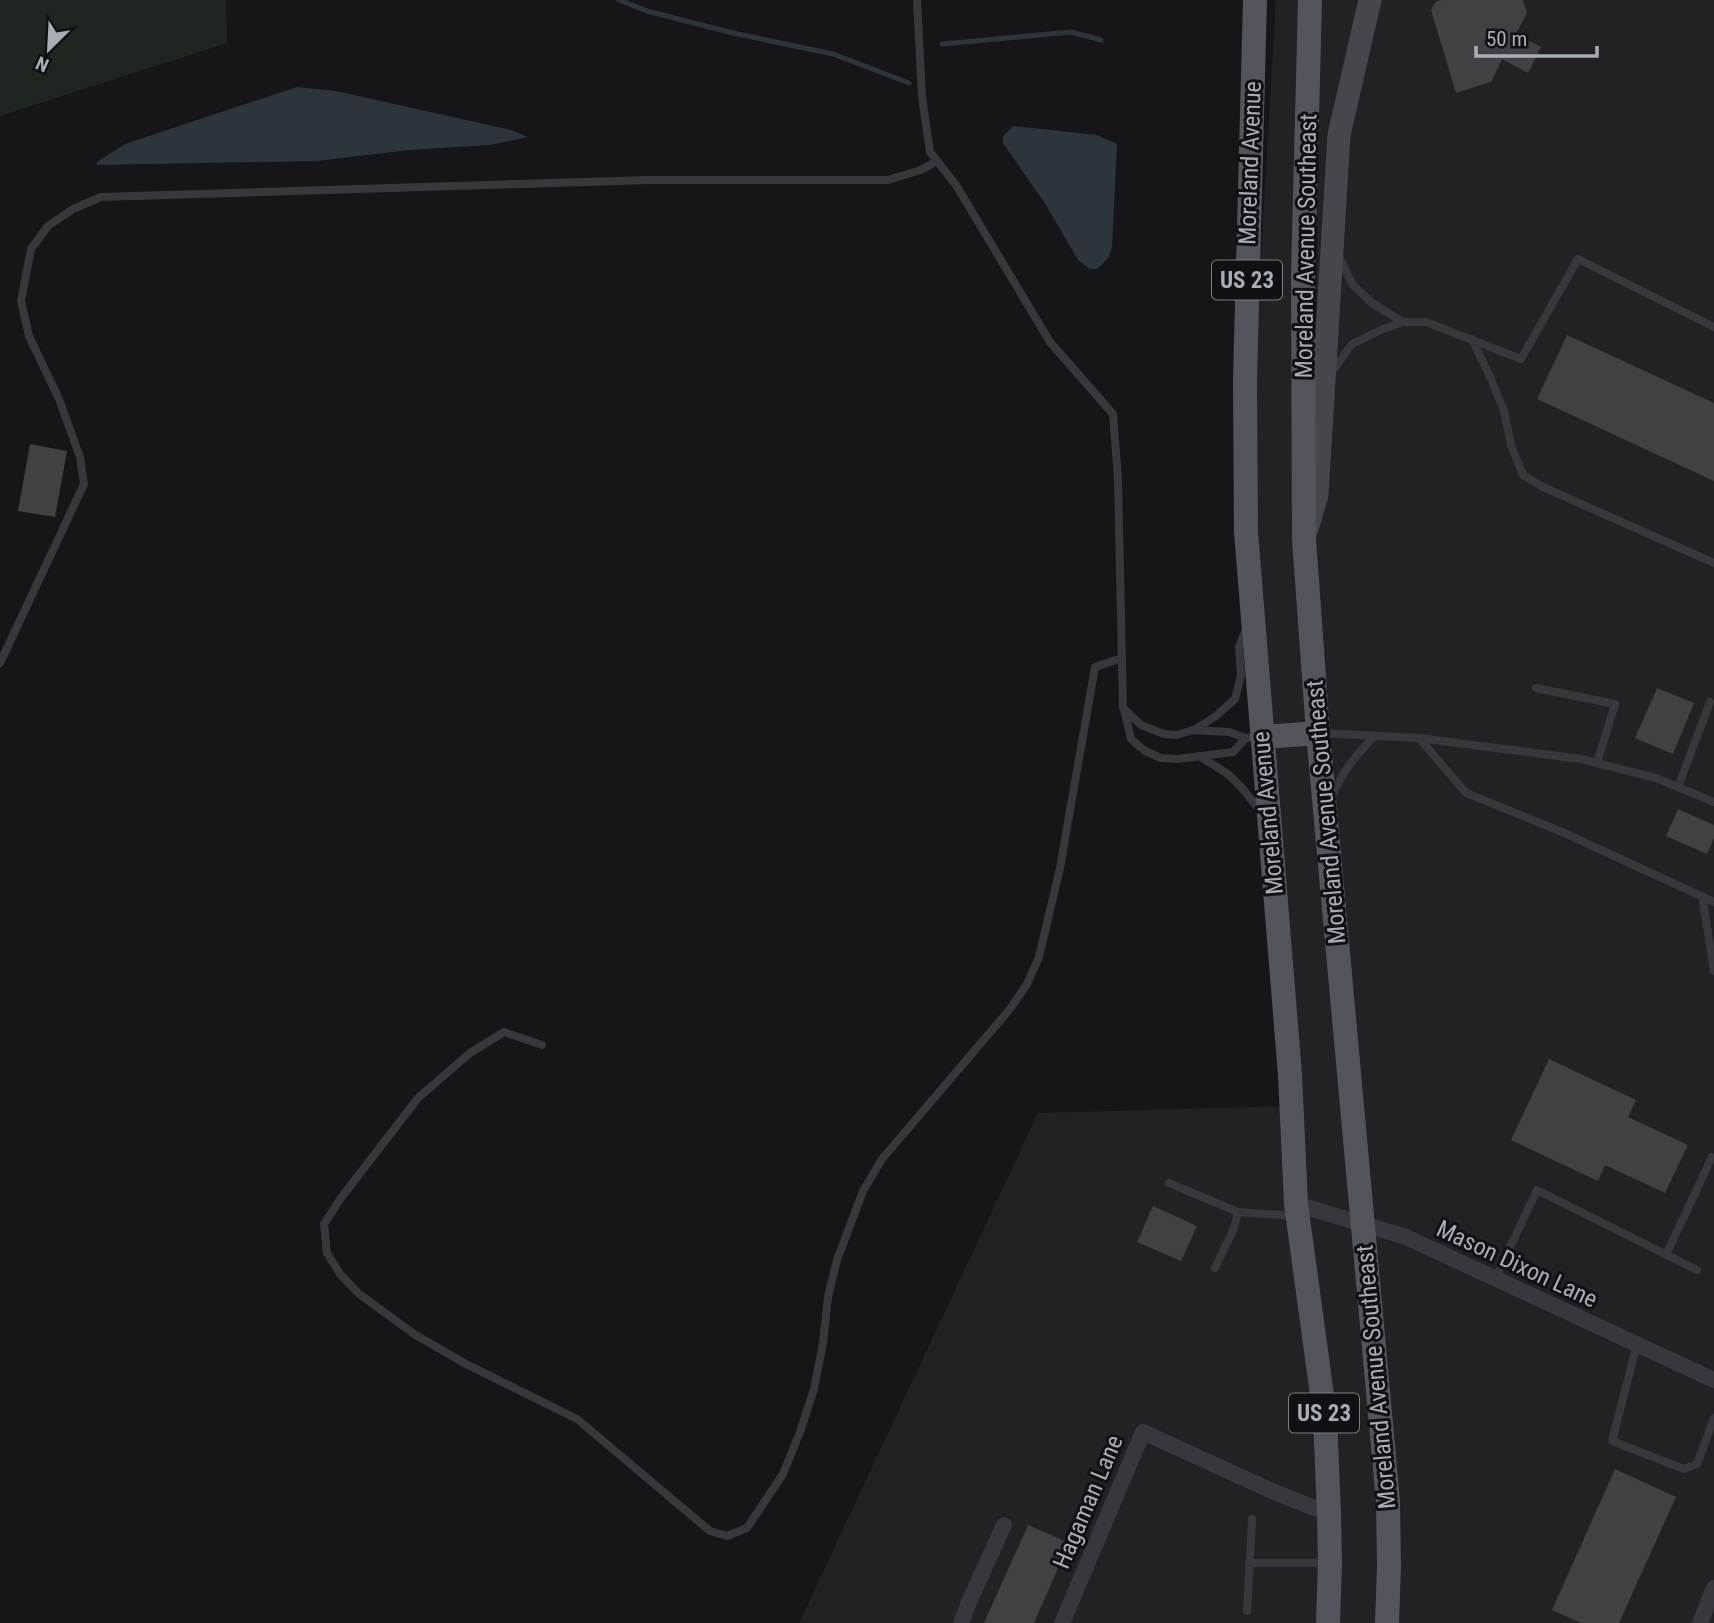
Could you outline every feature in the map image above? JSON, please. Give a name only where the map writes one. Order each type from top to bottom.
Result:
[{"type":"main road","name":"Moreland Avenue","points":[[1255,0],[1245,380],[1246,532],[1252,610],[1254,738],[1269,821],[1290,1075],[1297,1210],[1325,1417],[1330,1563],[1328,1623]]},
{"type":"main road","name":"Moreland Avenue Southeast","points":[[1310,0],[1303,275],[1304,539],[1325,816],[1388,1501],[1387,1623]]},
{"type":"main road","points":[[1304,539],[1317,495],[1339,135],[1370,0]]},
{"type":"main road","points":[[1254,738],[1318,733]]},
{"type":"street","name":"Mason Dixon Lane","points":[[1297,1210],[1406,1237],[1714,1380]]},
{"type":"street","name":"Hagaman Lane","points":[[1062,1623],[1143,1432],[1329,1514]]},
{"type":"street","points":[[961,1623],[1004,1525]]},
{"type":"street","points":[[1700,1623],[1714,1588]]},
{"type":"lane","points":[[917,0],[922,97],[930,152],[957,185],[1050,342],[1113,414],[1118,479],[1124,708],[1131,739],[1145,751],[1161,758],[1178,759],[1233,752],[1254,738]]},
{"type":"lane","points":[[0,663],[84,484],[80,457],[59,399],[29,336],[21,301],[31,249],[48,226],[73,209],[101,197],[649,180],[888,180],[921,170],[937,161]]},
{"type":"lane","points":[[1333,243],[1352,284],[1372,303],[1403,322]]},
{"type":"lane","points":[[1324,382],[1352,344],[1403,322],[1426,321],[1521,359],[1578,259],[1714,327]]},
{"type":"lane","points":[[1472,339],[1504,411],[1511,445],[1523,475],[1543,487],[1714,562]]},
{"type":"lane","points":[[1124,708],[1141,725],[1164,734],[1177,735],[1194,730],[1216,716],[1235,699],[1241,675],[1240,648],[1252,610]]},
{"type":"lane","points":[[542,1045],[503,1032],[470,1053],[418,1098],[324,1224],[327,1253],[358,1293],[414,1334],[466,1364],[577,1419],[710,1531],[727,1536],[747,1528],[783,1474],[800,1432],[814,1389],[828,1297],[837,1260],[863,1191],[882,1159],[1010,1009],[1027,984],[1039,957],[1060,868],[1095,667],[1122,659]]},
{"type":"lane","points":[[1536,688],[1615,704],[1597,763]]},
{"type":"lane","points":[[1678,787],[1710,702]]},
{"type":"lane","points":[[1194,730],[1229,732],[1254,738]]},
{"type":"lane","points":[[1318,733],[1419,738],[1581,759],[1656,778],[1714,802]]},
{"type":"lane","points":[[1325,816],[1342,775],[1353,758],[1375,736]]},
{"type":"lane","points":[[1419,738],[1466,793],[1560,831],[1714,902]]},
{"type":"lane","points":[[1199,756],[1227,774],[1269,821]]},
{"type":"lane","points":[[1702,896],[1714,971]]},
{"type":"lane","points":[[1665,1255],[1712,1157]]},
{"type":"lane","points":[[1169,1183],[1238,1212],[1297,1210]]},
{"type":"lane","points":[[1495,1279],[1537,1191],[1696,1270]]},
{"type":"lane","points":[[1215,1268],[1234,1228],[1238,1212]]},
{"type":"lane","points":[[1637,1345],[1612,1441],[1684,1469],[1697,1464],[1714,1418]]},
{"type":"lane","points":[[1247,1611],[1252,1518]]},
{"type":"lane","points":[[1250,1563],[1330,1563]]},
{"type":"shaded area","points":[[0,0],[226,0],[227,43],[0,116]]},
{"type":"shaded area","points":[[1276,0],[1714,0],[1714,1623],[799,1623],[1038,1113],[1288,1106],[1256,756],[1252,408]]},
{"type":"shaded area","points":[[297,87],[336,91],[511,130],[528,137],[490,145],[409,150],[317,161],[97,165],[97,162],[125,144]]},
{"type":"shaded area","points":[[1013,126],[1097,135],[1117,144],[1112,246],[1109,257],[1097,269],[1090,269],[1078,260],[1046,205],[1003,143],[1003,136]]},
{"type":"building","points":[[1523,0],[1527,13],[1516,34],[1541,47],[1528,73],[1502,59],[1491,82],[1456,93],[1431,10],[1435,2]]},
{"type":"building","points":[[1567,335],[1714,403],[1714,481],[1537,399]]},
{"type":"building","points":[[30,444],[67,451],[55,517],[18,511]]},
{"type":"building","points":[[1657,688],[1694,703],[1673,754],[1635,738]]},
{"type":"building","points":[[1678,809],[1714,825],[1714,838],[1707,854],[1666,836]]},
{"type":"building","points":[[1549,1059],[1636,1100],[1628,1117],[1688,1145],[1665,1193],[1605,1165],[1598,1181],[1511,1140]]},
{"type":"building","points":[[1153,1206],[1197,1226],[1181,1261],[1137,1242]]},
{"type":"building","points":[[1615,1469],[1676,1497],[1619,1623],[1581,1623],[1552,1610]]},
{"type":"building","points":[[1028,1525],[1069,1543],[1034,1623],[984,1623]]},
{"type":"waterway","points":[[619,0],[647,11],[733,33],[833,54],[909,83]]},
{"type":"waterway","points":[[942,44],[1071,32],[1101,40]]}]
